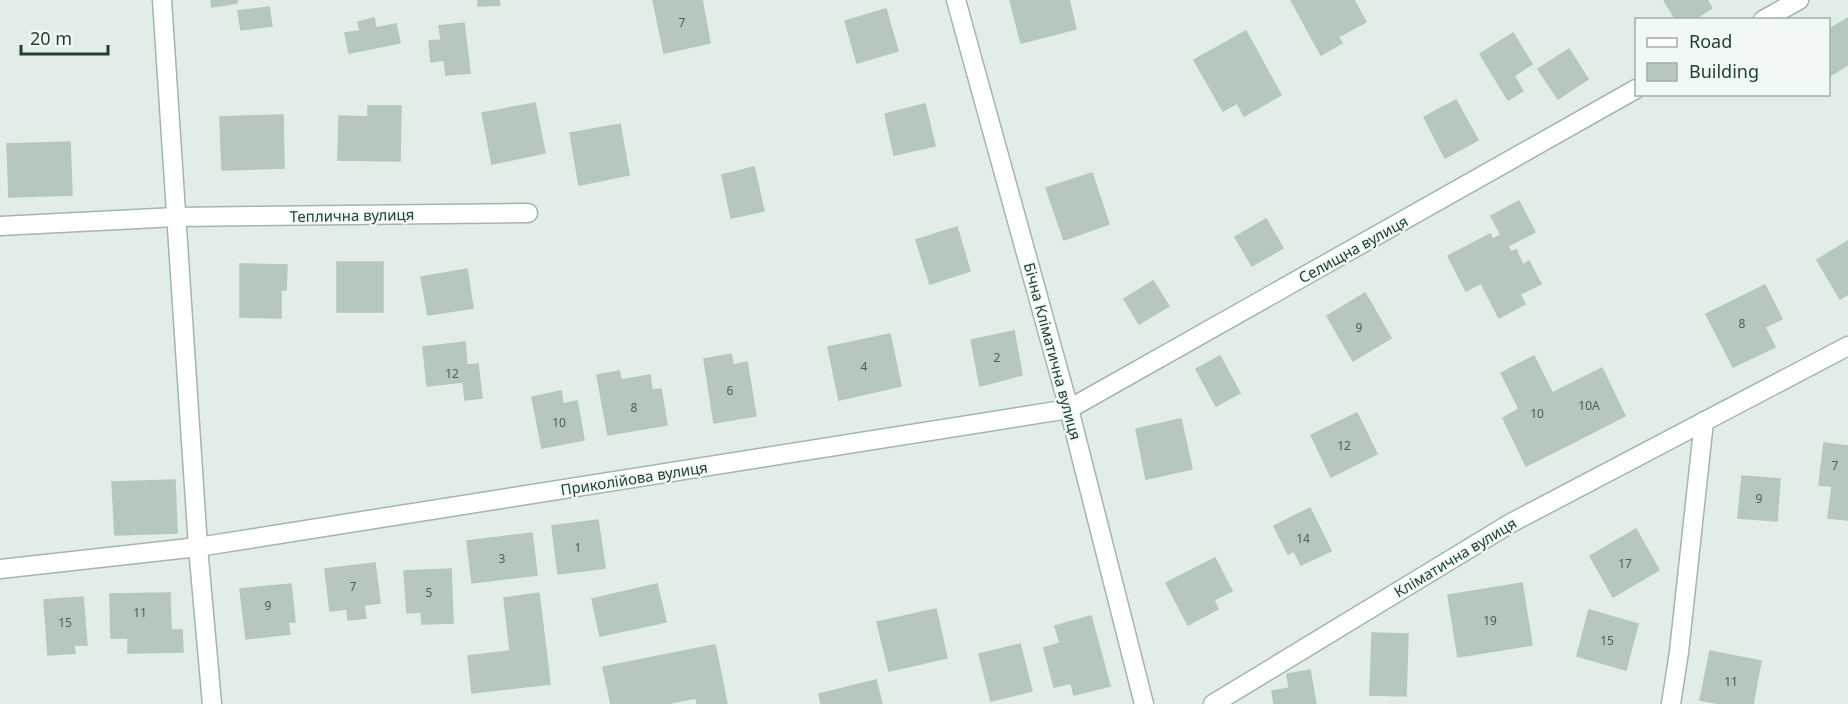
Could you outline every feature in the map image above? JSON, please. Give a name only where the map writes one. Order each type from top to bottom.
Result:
[{"type":"street","points":[[162,0],[198,547],[212,704]]},
{"type":"street","name":"Бічна Кліматична вулиця","points":[[956,0],[1069,409],[1144,704]]},
{"type":"street","points":[[1766,18],[1799,0]]},
{"type":"street","name":"Селищна вулиця","points":[[1069,409],[1635,90]]},
{"type":"street","name":"Теплична вулиця","points":[[0,226],[176,217],[528,213]]},
{"type":"street","name":"Кліматична вулиця","points":[[1213,704],[1511,523],[1848,346]]},
{"type":"street","name":"Приколійова вулиця","points":[[0,569],[198,547],[1069,409]]},
{"type":"street","points":[[1671,704],[1679,652],[1704,421]]},
{"type":"building","points":[[211,0],[237,0],[237,3],[212,7]]},
{"type":"building","points":[[478,0],[499,0],[500,5],[478,6]]},
{"type":"building","points":[[653,0],[702,0],[710,43],[664,53]]},
{"type":"building","points":[[1010,0],[1069,0],[1076,29],[1021,43]]},
{"type":"building","points":[[1291,0],[1354,0],[1366,22],[1338,37],[1342,43],[1321,55]]},
{"type":"building","points":[[1664,0],[1707,0],[1712,8],[1696,18],[1675,18]]},
{"type":"building","points":[[269,7],[272,26],[241,30],[238,11]]},
{"type":"building","points":[[886,9],[898,51],[857,63],[845,21]]},
{"type":"building","points":[[374,18],[376,28],[396,24],[400,43],[349,53],[345,33],[360,31],[358,22]]},
{"type":"building","points":[[1848,18],[1848,65],[1830,76],[1830,29]]},
{"type":"building","points":[[464,23],[470,73],[446,75],[444,60],[431,62],[429,41],[441,40],[439,26]]},
{"type":"building","points":[[1246,31],[1281,95],[1244,116],[1237,103],[1223,111],[1194,60]]},
{"type":"building","points":[[1513,33],[1532,64],[1514,76],[1523,91],[1508,100],[1480,54]]},
{"type":"building","points":[[1569,49],[1588,79],[1558,99],[1538,69]]},
{"type":"building","points":[[1456,100],[1478,140],[1445,158],[1424,117]]},
{"type":"building","points":[[535,103],[545,153],[492,164],[482,113]]},
{"type":"building","points":[[925,104],[935,146],[894,155],[885,114]]},
{"type":"building","points":[[368,106],[401,106],[400,161],[338,160],[339,116],[368,117]]},
{"type":"building","points":[[283,115],[284,168],[222,170],[220,117]]},
{"type":"building","points":[[620,124],[629,175],[579,185],[570,133]]},
{"type":"building","points":[[70,142],[72,195],[9,197],[7,144]]},
{"type":"building","points":[[754,167],[764,211],[731,218],[722,175]]},
{"type":"building","points":[[1092,173],[1109,224],[1064,240],[1046,188]]},
{"type":"building","points":[[1519,201],[1535,232],[1508,246],[1511,252],[1516,250],[1523,265],[1529,261],[1541,284],[1520,294],[1525,304],[1499,318],[1481,283],[1508,269],[1493,239],[1501,235],[1491,216]]},
{"type":"building","points":[[1266,219],[1283,248],[1252,266],[1235,237]]},
{"type":"building","points":[[957,227],[970,271],[930,284],[916,240]]},
{"type":"building","points":[[1490,234],[1508,269],[1466,291],[1448,256]]},
{"type":"building","points":[[1848,241],[1848,294],[1840,299],[1817,260]]},
{"type":"building","points":[[337,262],[383,262],[383,312],[337,312]]},
{"type":"building","points":[[240,264],[287,265],[286,290],[281,290],[281,318],[240,317]]},
{"type":"building","points":[[467,269],[473,308],[428,315],[421,277]]},
{"type":"building","points":[[1153,281],[1169,306],[1139,324],[1124,299]]},
{"type":"building","points":[[1765,285],[1782,319],[1765,327],[1775,347],[1733,367],[1706,314]]},
{"type":"building","points":[[1365,293],[1391,338],[1353,361],[1327,316]]},
{"type":"building","points":[[1014,331],[1022,375],[980,386],[971,340]]},
{"type":"building","points":[[890,334],[901,386],[839,400],[828,347]]},
{"type":"building","points":[[465,342],[467,365],[478,364],[482,398],[465,400],[463,382],[427,386],[423,347]]},
{"type":"building","points":[[731,354],[733,365],[747,362],[756,416],[714,423],[704,359]]},
{"type":"building","points":[[1220,356],[1240,393],[1216,406],[1196,369]]},
{"type":"building","points":[[1534,356],[1576,441],[1526,466],[1503,418],[1519,409],[1501,373]]},
{"type":"building","points":[[1602,368],[1625,416],[1576,441],[1552,393]]},
{"type":"building","points":[[619,371],[621,380],[650,375],[652,390],[661,389],[667,425],[608,435],[597,375]]},
{"type":"building","points":[[561,391],[563,404],[577,401],[584,440],[542,448],[532,397]]},
{"type":"building","points":[[1357,413],[1377,454],[1331,477],[1311,435]]},
{"type":"building","points":[[1181,419],[1192,469],[1146,479],[1136,429]]},
{"type":"building","points":[[1824,443],[1848,446],[1848,520],[1828,518],[1832,486],[1819,485]]},
{"type":"building","points":[[1742,476],[1780,479],[1777,521],[1738,518]]},
{"type":"building","points":[[175,480],[177,533],[115,535],[112,482]]},
{"type":"building","points":[[1310,508],[1331,551],[1301,565],[1294,551],[1288,554],[1274,526]]},
{"type":"building","points":[[598,520],[605,568],[558,574],[552,526]]},
{"type":"building","points":[[1636,529],[1659,570],[1613,597],[1590,556]]},
{"type":"building","points":[[532,533],[537,575],[472,583],[467,541]]},
{"type":"building","points":[[1215,558],[1232,591],[1214,600],[1218,609],[1188,625],[1166,583]]},
{"type":"building","points":[[375,563],[380,603],[364,605],[366,618],[348,620],[347,609],[330,611],[325,569]]},
{"type":"building","points":[[451,569],[453,623],[422,624],[421,612],[407,613],[404,571]]},
{"type":"building","points":[[1522,583],[1532,645],[1458,657],[1448,595]]},
{"type":"building","points":[[291,584],[295,622],[288,622],[290,634],[246,639],[240,589]]},
{"type":"building","points":[[657,584],[666,622],[600,636],[592,599]]},
{"type":"building","points":[[170,593],[171,630],[182,630],[183,652],[128,653],[128,638],[111,638],[110,594]]},
{"type":"building","points":[[539,593],[550,684],[472,693],[468,656],[510,651],[504,598]]},
{"type":"building","points":[[83,597],[87,645],[74,645],[75,653],[48,655],[44,600]]},
{"type":"building","points":[[936,609],[947,658],[889,671],[877,622]]},
{"type":"building","points":[[1589,610],[1638,624],[1626,670],[1577,656]]},
{"type":"building","points":[[1091,616],[1110,686],[1074,695],[1071,683],[1054,687],[1044,648],[1060,643],[1055,626]]},
{"type":"building","points":[[1372,633],[1408,634],[1406,696],[1370,695]]},
{"type":"building","points":[[1020,644],[1032,691],[991,701],[979,654]]},
{"type":"building","points":[[715,645],[727,704],[697,704],[696,698],[665,704],[611,704],[603,667]]},
{"type":"building","points":[[1710,651],[1761,661],[1753,704],[1720,704],[1700,700]]},
{"type":"building","points":[[1310,670],[1316,704],[1274,704],[1272,691],[1289,688],[1287,674]]},
{"type":"building","points":[[876,680],[882,704],[821,704],[819,694]]}]
